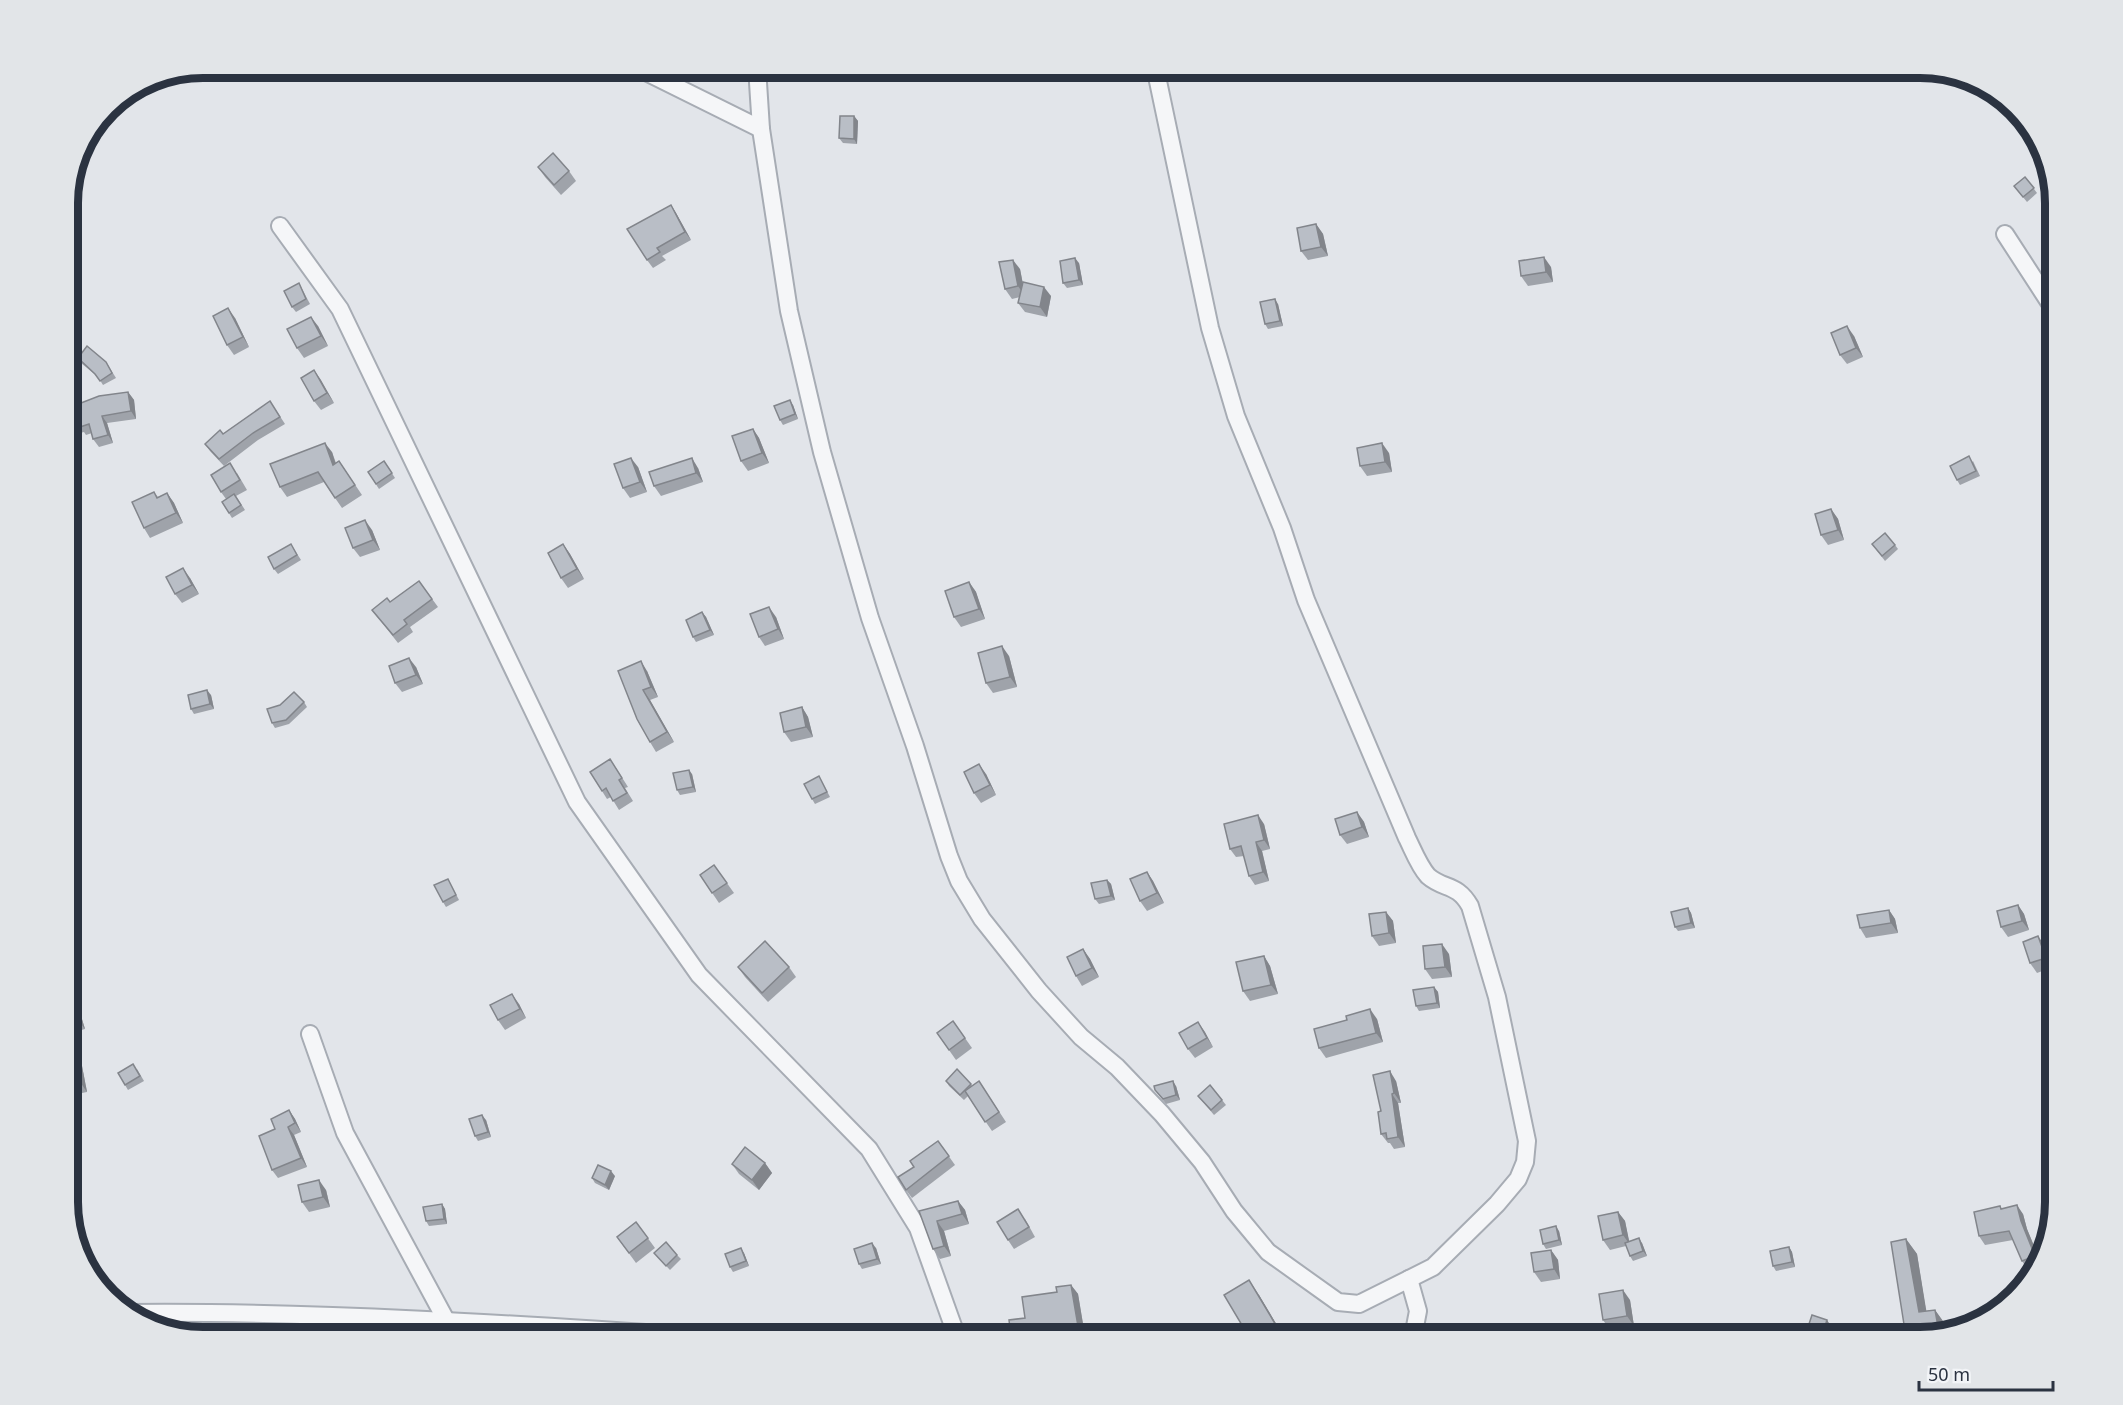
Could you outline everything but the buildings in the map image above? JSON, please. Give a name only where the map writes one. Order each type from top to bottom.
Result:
[{"type":"street","points":[[656,78],[761,129]]},
{"type":"street","points":[[758,78],[761,129],[789,311],[822,452],[870,618],[915,746],[949,856],[970,901],[1039,991],[1081,1037],[1117,1067],[1162,1114],[1202,1162],[1234,1211],[1268,1252],[1338,1302],[1359,1304],[1433,1267],[1497,1204],[1518,1179],[1525,1161],[1527,1141],[1497,997],[1470,906],[1464,895],[1456,889],[1427,875],[1407,838],[1318,629],[1282,528],[1236,416],[1210,328],[1157,78]]},
{"type":"street","points":[[280,226],[340,309],[577,802],[699,975],[869,1149],[918,1228],[953,1327]]},
{"type":"street","points":[[2005,234],[2045,292]]},
{"type":"street","points":[[310,1034],[345,1133],[447,1322]]},
{"type":"street","points":[[1409,1279],[1418,1311],[1415,1327]]},
{"type":"street","points":[[146,1313],[210,1312],[555,1327]]}]
